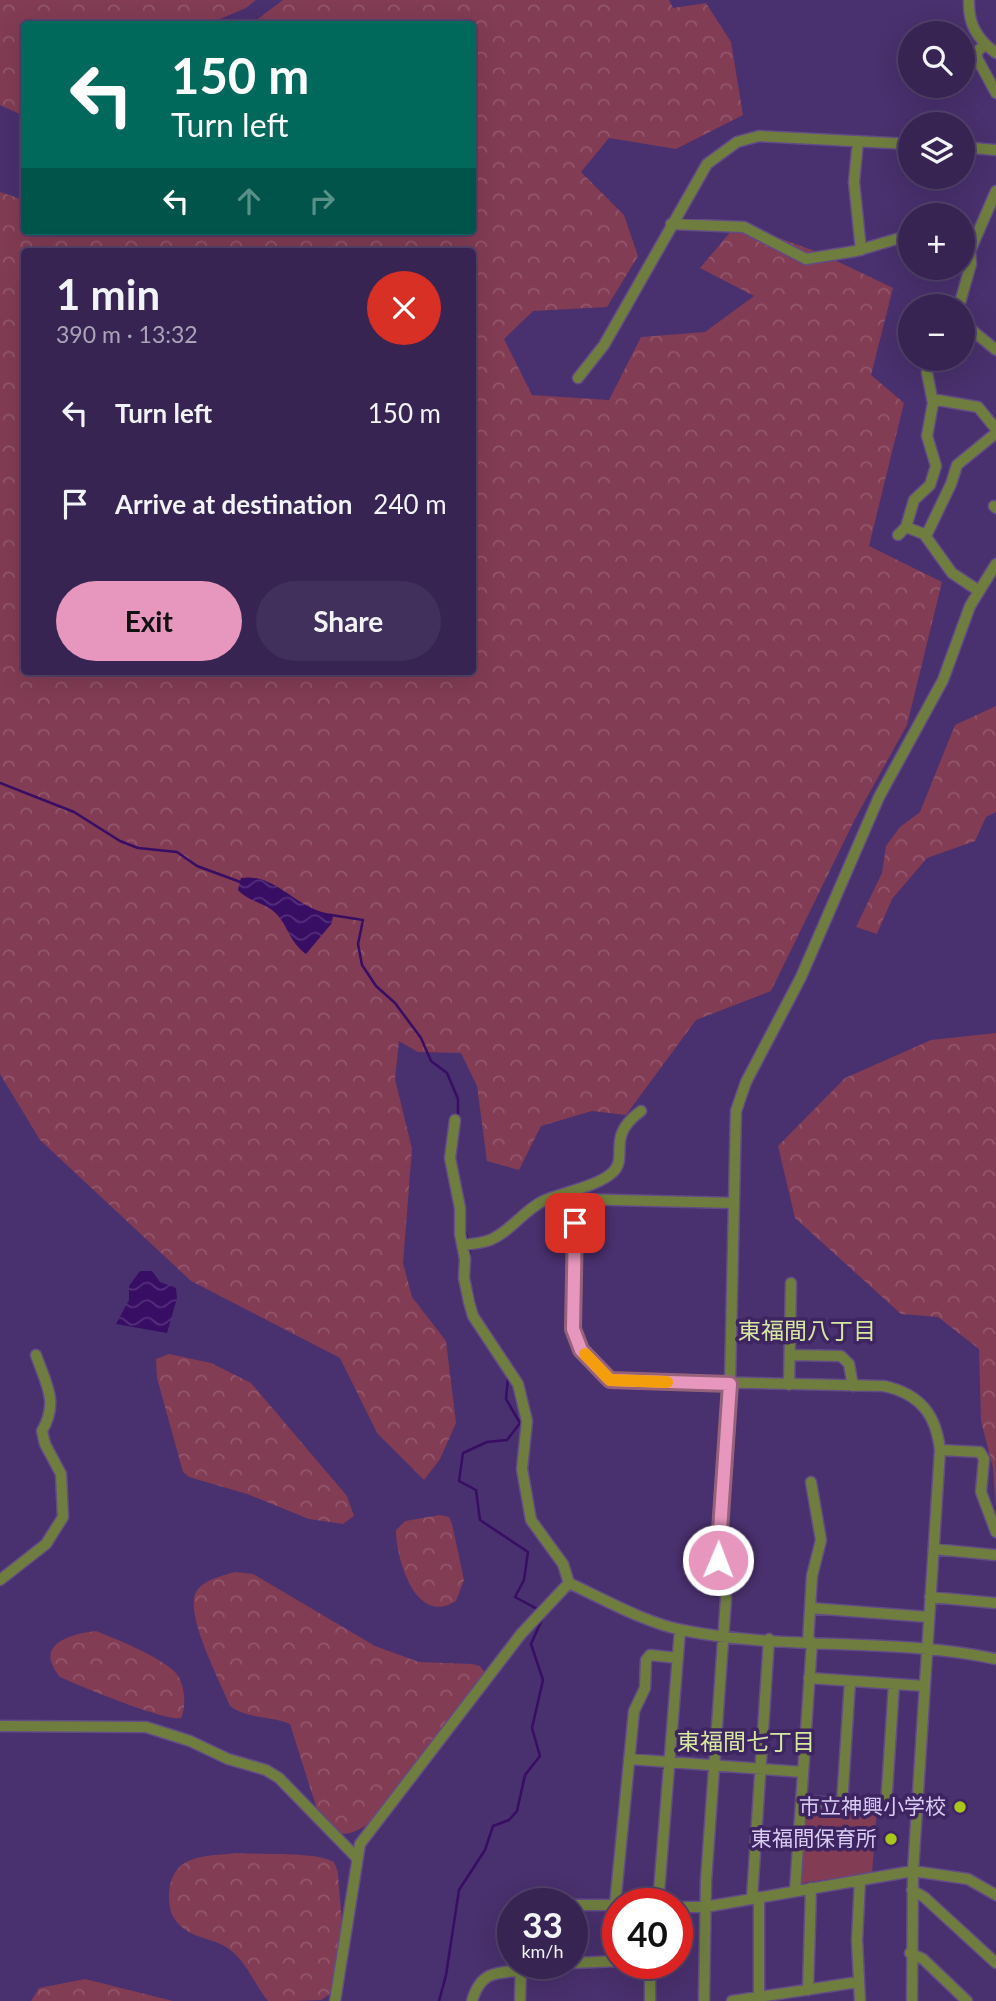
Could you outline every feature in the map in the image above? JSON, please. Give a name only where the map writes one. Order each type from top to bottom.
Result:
[{"type":"street","points":[[969,0],[971,22],[985,44],[996,53]]},
{"type":"street","points":[[985,44],[977,52],[977,58],[996,93]]},
{"type":"street","points":[[578,378],[604,345],[707,164],[737,142],[773,135],[898,143]]},
{"type":"street","points":[[858,141],[854,182],[861,250]]},
{"type":"street","points":[[975,148],[996,150]]},
{"type":"street","points":[[975,236],[996,191]]},
{"type":"street","points":[[671,224],[744,227],[806,259],[861,250],[898,239]]},
{"type":"street","points":[[975,333],[996,350]]},
{"type":"street","points":[[898,535],[906,527],[914,500],[930,485],[936,466],[927,436],[932,399],[927,371]]},
{"type":"street","points":[[926,536],[957,465],[996,431],[978,407],[932,399]]},
{"type":"street","points":[[936,466],[955,470]]},
{"type":"street","points":[[906,527],[926,536],[952,573],[979,591]]},
{"type":"street","points":[[704,2001],[705,1907],[726,1599],[718,1560],[718,1534],[730,1384],[738,1097],[800,977],[879,797],[943,680],[970,606],[996,564]]},
{"type":"street","points":[[571,1197],[615,1169],[619,1135],[630,1119],[641,1111]]},
{"type":"street","points":[[455,1120],[450,1158],[463,1245],[464,1278],[473,1316],[510,1368],[527,1421],[522,1469],[531,1520],[563,1564],[569,1583],[680,1630],[723,1636],[927,1649],[996,1659]]},
{"type":"street","points":[[463,1245],[489,1240],[543,1201],[571,1197],[734,1203]]},
{"type":"street","points":[[571,1197],[573,1329],[581,1350],[610,1380],[884,1386],[916,1397],[933,1418],[940,1450],[912,1890],[912,2001]]},
{"type":"street","points":[[789,1385],[792,1283]]},
{"type":"street","points":[[0,1580],[46,1544],[63,1517],[61,1474],[45,1444],[42,1431],[50,1418],[51,1399],[36,1354]]},
{"type":"street","points":[[791,1355],[841,1356],[849,1364],[853,1386]]},
{"type":"street","points":[[940,1450],[980,1452],[984,1459],[981,1492],[996,1532]]},
{"type":"street","points":[[795,1891],[809,1678],[812,1576],[821,1540],[811,1482]]},
{"type":"street","points":[[934,1549],[996,1555]]},
{"type":"street","points":[[335,2001],[356,1857],[369,1830],[442,1741],[521,1634],[569,1583]]},
{"type":"street","points":[[930,1597],[996,1603]]},
{"type":"street","points":[[810,1608],[929,1616]]},
{"type":"street","points":[[659,1888],[680,1630]]},
{"type":"street","points":[[759,1999],[756,1898],[760,1769],[769,1639]]},
{"type":"street","points":[[618,1888],[634,1711],[645,1688],[646,1660],[650,1655],[678,1658]]},
{"type":"street","points":[[809,1678],[925,1686]]},
{"type":"street","points":[[842,1804],[850,1681]]},
{"type":"street","points":[[886,1806],[894,1684]]},
{"type":"street","points":[[0,1726],[132,1725],[190,1741],[228,1759],[266,1770],[279,1778],[356,1857]]},
{"type":"street","points":[[629,1759],[803,1772]]},
{"type":"street","points":[[801,1801],[917,1808]]},
{"type":"street","points":[[693,1907],[913,1871],[968,1879],[996,1895]]},
{"type":"street","points":[[860,1880],[860,2001]]},
{"type":"street","points":[[808,1990],[811,1888]]},
{"type":"street","points":[[912,1890],[924,1897],[996,1963]]},
{"type":"street","points":[[910,1953],[923,1959],[967,2001]]},
{"type":"street","points":[[472,2001],[476,1986],[482,1979],[497,1973]]},
{"type":"street","points":[[520,2001],[521,1979]]},
{"type":"street","points":[[650,1979],[650,2001]]},
{"type":"street","points":[[732,2001],[859,1982]]},
{"type":"green space","points":[[0,0],[256,0],[246,8],[215,21],[21,21],[21,115],[0,105]]},
{"type":"green space","points":[[283,0],[669,0],[673,8],[706,3],[731,42],[743,115],[676,149],[609,138],[581,172],[624,215],[638,256],[607,307],[533,311],[504,339],[532,395],[609,400],[641,337],[705,332],[754,296],[700,268],[738,223],[820,253],[893,288],[871,375],[904,403],[869,546],[942,582],[907,725],[856,817],[771,991],[696,1020],[626,1115],[592,1111],[541,1126],[519,1170],[487,1161],[477,1086],[461,1053],[418,1052],[399,1041],[395,1079],[412,1149],[403,1263],[412,1297],[446,1341],[456,1423],[440,1459],[424,1480],[377,1433],[340,1358],[191,1281],[40,1140],[0,1074],[0,192],[21,199],[21,235],[476,235],[476,21],[255,21]]},
{"type":"green space","points":[[996,706],[996,812],[986,817],[975,841],[927,858],[892,899],[877,934],[856,927],[882,873],[886,846],[900,827],[920,812],[955,725]]},
{"type":"green space","points":[[996,1033],[996,1508],[993,1468],[981,1421],[979,1349],[938,1317],[901,1314],[795,1218],[778,1146],[845,1078],[931,1040]]},
{"type":"green space","points":[[169,1354],[211,1363],[251,1383],[347,1496],[354,1516],[343,1524],[309,1519],[247,1494],[189,1477],[183,1472],[157,1378],[156,1359]]},
{"type":"green space","points":[[440,1515],[449,1517],[452,1524],[464,1580],[456,1601],[442,1607],[430,1605],[419,1598],[411,1586],[404,1572],[396,1530],[405,1521]]},
{"type":"green space","points":[[235,1572],[253,1574],[375,1646],[419,1662],[480,1666],[487,1676],[445,1740],[407,1788],[368,1824],[350,1833],[328,1831],[320,1819],[290,1724],[245,1713],[230,1706],[212,1666],[195,1616],[196,1592],[208,1581]]},
{"type":"green space","points":[[96,1631],[147,1654],[178,1675],[184,1694],[181,1718],[159,1715],[60,1677],[50,1657],[52,1649],[66,1638]]},
{"type":"green space","points":[[809,1804],[877,1809],[872,1873],[802,1883],[799,1881],[805,1807]]},
{"type":"green space","points":[[237,1853],[314,1856],[334,1862],[338,1872],[341,1961],[338,1978],[331,1992],[321,2000],[268,2001],[235,1954],[224,1946],[189,1932],[174,1918],[169,1901],[171,1882],[182,1865],[201,1857]]},
{"type":"green space","points":[[85,1979],[173,2001],[31,2001],[39,1988]]},
{"type":"water","points":[[241,878],[265,881],[309,907],[333,914],[332,923],[306,954],[295,943],[277,915],[238,890]]},
{"type":"water","points":[[140,1271],[152,1271],[160,1282],[176,1288],[177,1298],[167,1333],[116,1324],[129,1300],[129,1286]]},
{"type":"waterway","points":[[0,783],[74,812],[120,841],[138,848],[177,852],[197,866],[243,883]]},
{"type":"waterway","points":[[331,915],[363,920],[358,944],[362,965],[376,986],[395,1003],[421,1038],[431,1061],[447,1073],[458,1099],[458,1120]]},
{"type":"waterway","points":[[457,1168],[464,1206]]},
{"type":"waterway","points":[[464,1227],[468,1241]]},
{"type":"waterway","points":[[469,1279],[470,1247]]},
{"type":"waterway","points":[[471,1288],[476,1308]]},
{"type":"waterway","points":[[485,1342],[499,1363]]},
{"type":"waterway","points":[[508,1377],[506,1399],[520,1423],[507,1440],[487,1442],[463,1453],[459,1481],[476,1490],[480,1520],[528,1552],[524,1580],[515,1597],[539,1610]]},
{"type":"waterway","points":[[439,2001],[446,1975],[459,1890],[485,1850],[493,1826],[509,1820],[517,1811],[525,1775],[540,1756],[532,1728],[543,1680],[531,1644],[544,1615]]},
{"type":"slow traffic","points":[[585,1354],[610,1380],[667,1382]]},
{"type":"place","name":"市立神興小学校","points":[[960,1807]]},
{"type":"place","name":"東福間保育所","points":[[891,1839]]},
{"type":"district","name":"東福間八丁目","points":[[807,1331]]},
{"type":"district","name":"東福間七丁目","points":[[746,1742]]},
{"type":"route","points":[[575,1223],[573,1329],[581,1350],[610,1380],[730,1384],[718,1560]]}]
